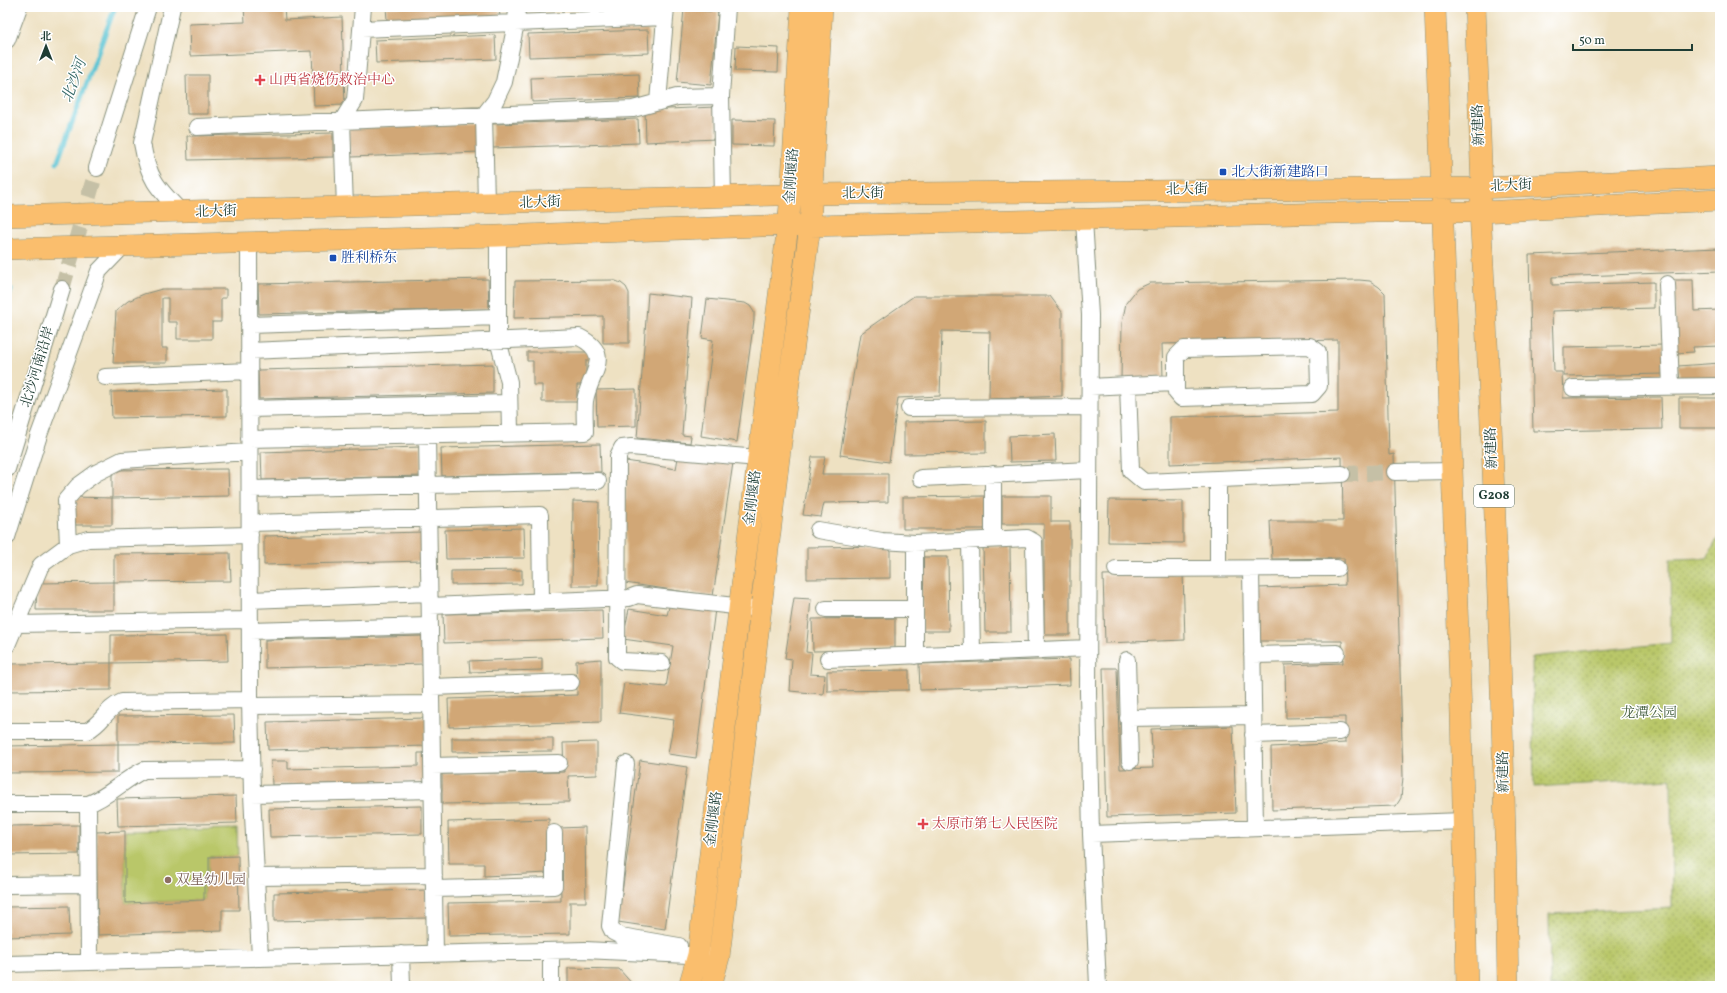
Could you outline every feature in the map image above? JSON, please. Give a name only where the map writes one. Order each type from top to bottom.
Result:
[{"type":"main road","name":"金刚堰路","points":[[689,986],[698,955],[758,458],[788,225],[802,7]]},
{"type":"main road","points":[[711,986],[720,957],[780,450],[810,226],[813,194],[822,7]]},
{"type":"main road","name":"G208","points":[[1435,7],[1441,212],[1452,471],[1464,821],[1467,986]]},
{"type":"main road","name":"新建路","points":[[1475,7],[1482,188],[1480,212],[1489,362],[1502,712],[1508,986]]},
{"type":"main road","name":"北大街","points":[[7,216],[182,213],[791,196],[813,194],[1441,187],[1482,188],[1720,177]]},
{"type":"main road","name":"北大街","points":[[7,249],[498,236],[788,225],[810,226],[1084,220],[1376,212],[1480,212],[1720,200]]},
{"type":"street","points":[[7,40],[19,7]]},
{"type":"street","points":[[97,168],[148,7]]},
{"type":"street","points":[[172,7],[142,143],[146,163],[158,189],[182,213]]},
{"type":"street","points":[[345,208],[342,122],[354,100],[363,7]]},
{"type":"street","points":[[486,204],[484,115],[495,101],[504,82],[516,23],[517,7]]},
{"type":"street","points":[[723,198],[721,96],[727,7]]},
{"type":"street","points":[[361,30],[516,23],[666,12],[658,102]]},
{"type":"street","points":[[197,127],[633,109],[677,97],[721,96]]},
{"type":"street","points":[[1084,220],[1090,315],[1088,648],[1091,834],[1098,986]]},
{"type":"street","points":[[498,236],[498,340],[509,382],[510,433]]},
{"type":"street","points":[[249,242],[250,703],[252,794],[260,958]]},
{"type":"street","points":[[7,537],[39,435],[99,271],[122,247]]},
{"type":"street","points":[[1667,284],[1671,387]]},
{"type":"street","name":"北沙河南沿岸","points":[[7,469],[62,289]]},
{"type":"street","points":[[249,325],[498,317]]},
{"type":"street","points":[[431,319],[431,344]]},
{"type":"street","points":[[68,546],[66,500],[78,486],[96,473],[122,460],[250,445],[427,435],[585,432],[585,400],[597,367],[598,356],[595,347],[579,337],[249,351]]},
{"type":"street","points":[[1310,346],[1318,352],[1319,386],[1312,394],[1181,398],[1176,392],[1176,383],[1176,357],[1184,349],[1310,346]]},
{"type":"street","points":[[106,377],[249,371]]},
{"type":"street","points":[[1090,386],[1176,383]]},
{"type":"street","points":[[1128,385],[1131,471],[1144,482],[1342,474]]},
{"type":"street","points":[[1574,388],[1720,386]]},
{"type":"street","points":[[249,409],[509,403]]},
{"type":"street","points":[[908,408],[1089,407]]},
{"type":"street","points":[[427,435],[435,954]]},
{"type":"street","points":[[662,663],[622,661],[617,657],[618,456],[622,448],[631,447],[758,458]]},
{"type":"street","points":[[921,478],[1089,470]]},
{"type":"street","points":[[1395,472],[1452,471]]},
{"type":"street","points":[[993,474],[993,539]]},
{"type":"street","points":[[1218,479],[1218,569]]},
{"type":"street","points":[[250,489],[598,481]]},
{"type":"street","points":[[7,645],[41,564],[68,546],[88,539],[428,518],[540,514],[541,601]]},
{"type":"street","points":[[818,530],[882,541],[915,543],[1027,538],[1034,542],[1036,650]]},
{"type":"street","points":[[970,541],[972,653]]},
{"type":"street","points":[[915,543],[915,656]]},
{"type":"street","points":[[1116,569],[1337,568]]},
{"type":"street","points":[[1251,569],[1255,828]]},
{"type":"street","points":[[250,600],[430,599],[541,601],[629,598],[638,595],[761,609]]},
{"type":"street","points":[[826,609],[915,609]]},
{"type":"street","points":[[16,624],[430,626]]},
{"type":"street","points":[[828,659],[1088,648]]},
{"type":"street","points":[[1252,655],[1337,653]]},
{"type":"street","points":[[1127,660],[1130,760]]},
{"type":"street","points":[[431,687],[571,682]]},
{"type":"street","points":[[7,731],[87,731],[96,726],[112,706],[122,702],[431,704]]},
{"type":"street","points":[[1128,718],[1253,716]]},
{"type":"street","points":[[1253,735],[1340,732]]},
{"type":"street","points":[[432,766],[559,763]]},
{"type":"street","points":[[626,764],[610,926],[613,932],[621,936],[675,944],[698,955]]},
{"type":"street","points":[[7,804],[88,804],[98,801],[132,775],[144,770],[252,770]]},
{"type":"street","points":[[252,794],[433,790]]},
{"type":"street","points":[[88,804],[89,962]]},
{"type":"street","points":[[1091,834],[1464,821]]},
{"type":"street","points":[[256,877],[554,886],[554,833]]},
{"type":"street","points":[[7,885],[88,884]]},
{"type":"street","points":[[7,964],[585,950],[720,957]]},
{"type":"street","points":[[551,951],[551,986]]},
{"type":"street","points":[[401,954],[402,986]]},
{"type":"green space","name":"龙潭公园","points":[[1720,534],[1720,986],[1550,986],[1549,914],[1672,908],[1671,779],[1534,787],[1532,657],[1671,643],[1670,559],[1707,558]]},
{"type":"green space","points":[[237,829],[238,856],[209,857],[209,883],[204,883],[204,900],[125,903],[125,831]]},
{"type":"building","points":[[244,7],[284,7],[285,20],[342,17],[345,105],[314,106],[312,51],[190,56],[189,24],[245,22]]},
{"type":"building","points":[[386,7],[499,7],[500,17],[387,20]]},
{"type":"building","points":[[684,9],[718,12],[711,85],[677,82]]},
{"type":"building","points":[[648,30],[649,53],[529,57],[528,34]]},
{"type":"building","points":[[495,35],[496,59],[376,63],[375,40]]},
{"type":"building","points":[[736,46],[779,48],[778,72],[735,71]]},
{"type":"building","points":[[639,74],[640,98],[532,102],[531,78]]},
{"type":"building","points":[[186,75],[208,75],[208,114],[187,114]]},
{"type":"building","points":[[715,107],[717,139],[646,142],[645,110]]},
{"type":"building","points":[[638,119],[639,143],[493,148],[492,124]]},
{"type":"building","points":[[732,120],[775,121],[774,146],[732,145]]},
{"type":"building","points":[[479,123],[480,152],[351,157],[349,128]]},
{"type":"building","points":[[333,133],[333,157],[188,160],[187,136]]},
{"type":"building","points":[[1720,248],[1720,271],[1552,277],[1552,285],[1654,282],[1654,308],[1552,311],[1554,372],[1562,372],[1563,398],[1661,397],[1662,429],[1533,431],[1529,255]]},
{"type":"building","points":[[488,279],[489,309],[259,314],[258,284]]},
{"type":"building","points":[[613,280],[626,287],[629,293],[629,343],[603,343],[603,316],[514,318],[515,281]]},
{"type":"building","points":[[1674,280],[1693,280],[1694,311],[1720,310],[1720,346],[1693,347],[1694,352],[1676,353]]},
{"type":"building","points":[[1370,281],[1385,293],[1389,455],[1394,454],[1403,777],[1401,798],[1396,806],[1272,810],[1271,747],[1345,743],[1345,717],[1286,718],[1285,665],[1343,663],[1342,641],[1257,641],[1257,588],[1345,585],[1344,558],[1272,559],[1270,521],[1343,521],[1342,457],[1170,464],[1170,417],[1338,412],[1338,340],[1162,344],[1163,378],[1121,379],[1122,323],[1126,303],[1137,289],[1150,283]]},
{"type":"building","points":[[162,289],[226,289],[226,298],[221,298],[221,322],[212,322],[212,339],[177,339],[177,322],[168,322],[168,298],[162,298],[162,348],[167,348],[167,363],[113,363],[116,311],[128,301],[144,294]]},
{"type":"building","points":[[648,293],[692,298],[682,435],[691,436],[690,443],[637,438]]},
{"type":"building","points":[[914,296],[1050,296],[1062,312],[1062,396],[989,399],[990,332],[942,331],[940,396],[898,398],[889,462],[840,455],[860,334]]},
{"type":"building","points":[[707,299],[745,303],[750,306],[754,312],[737,442],[701,436],[713,340],[702,338]]},
{"type":"building","points":[[1664,345],[1665,374],[1564,376],[1564,347]]},
{"type":"building","points":[[527,352],[591,352],[591,361],[586,361],[586,385],[577,385],[577,402],[542,402],[542,385],[533,385],[533,361],[527,361]]},
{"type":"building","points":[[1720,363],[1720,379],[1680,381],[1678,366]]},
{"type":"building","points":[[493,364],[493,393],[259,399],[258,370]]},
{"type":"building","points":[[227,389],[227,416],[112,418],[111,392]]},
{"type":"building","points":[[636,389],[636,426],[597,427],[596,390]]},
{"type":"building","points":[[1679,398],[1720,398],[1720,428],[1679,428]]},
{"type":"building","points":[[986,421],[986,453],[904,454],[904,422]]},
{"type":"building","points":[[1055,434],[1056,461],[1010,462],[1009,436]]},
{"type":"building","points":[[600,444],[601,472],[442,476],[441,448]]},
{"type":"building","points":[[420,447],[421,476],[262,480],[261,452]]},
{"type":"building","points":[[812,457],[825,457],[822,474],[888,474],[888,502],[824,503],[821,517],[803,515]]},
{"type":"building","points":[[678,458],[733,463],[713,596],[625,583],[626,461],[676,469]]},
{"type":"building","points":[[228,469],[229,496],[112,498],[112,470]]},
{"type":"building","points":[[985,496],[985,529],[903,529],[903,497]]},
{"type":"building","points":[[1002,496],[1051,496],[1051,522],[1070,522],[1070,635],[1044,635],[1044,524],[1002,524]]},
{"type":"building","points":[[73,497],[112,498],[112,525],[73,525]]},
{"type":"building","points":[[1109,500],[1183,501],[1183,543],[1108,542]]},
{"type":"building","points":[[573,501],[599,502],[598,586],[572,586]]},
{"type":"building","points":[[524,528],[525,558],[446,559],[445,530]]},
{"type":"building","points":[[423,532],[423,561],[264,565],[264,536]]},
{"type":"building","points":[[890,546],[890,578],[807,579],[807,547]]},
{"type":"building","points":[[983,546],[1010,546],[1011,632],[985,632]]},
{"type":"building","points":[[230,553],[231,581],[114,582],[114,554]]},
{"type":"building","points":[[921,557],[948,557],[949,631],[922,631]]},
{"type":"building","points":[[522,570],[522,584],[451,585],[451,571]]},
{"type":"building","points":[[1183,573],[1185,640],[1105,643],[1103,575]]},
{"type":"building","points":[[114,582],[114,610],[36,610],[37,583]]},
{"type":"building","points":[[794,598],[811,599],[806,652],[812,653],[810,674],[825,675],[823,694],[790,691],[792,659],[785,658]]},
{"type":"building","points":[[670,603],[715,609],[696,758],[668,754],[674,720],[619,713],[624,683],[666,687],[673,646],[623,639],[629,609],[667,615]]},
{"type":"building","points":[[602,610],[603,638],[444,643],[443,614]]},
{"type":"building","points":[[895,618],[895,650],[813,651],[812,619]]},
{"type":"building","points":[[227,634],[228,661],[111,663],[111,635]]},
{"type":"building","points":[[424,636],[424,664],[265,668],[265,640]]},
{"type":"building","points":[[542,658],[542,670],[470,672],[469,661]]},
{"type":"building","points":[[601,659],[601,722],[449,727],[448,699],[577,695],[576,661]]},
{"type":"building","points":[[1069,659],[1070,685],[920,690],[919,664]]},
{"type":"building","points":[[111,663],[111,690],[7,691],[7,664]]},
{"type":"building","points":[[1103,668],[1117,668],[1120,769],[1153,768],[1151,729],[1233,726],[1236,813],[1107,817]]},
{"type":"building","points":[[909,670],[909,690],[827,691],[827,671]]},
{"type":"building","points":[[234,715],[235,743],[118,744],[118,716]]},
{"type":"building","points":[[426,718],[427,746],[268,750],[267,722]]},
{"type":"building","points":[[452,738],[553,738],[553,751],[452,752]]},
{"type":"building","points":[[597,742],[597,775],[568,776],[569,802],[442,804],[442,774],[564,772],[563,743]]},
{"type":"building","points":[[118,744],[118,772],[7,773],[7,746]]},
{"type":"building","points":[[418,753],[426,753],[427,782],[272,785],[271,761],[288,761],[288,769],[418,766]]},
{"type":"building","points":[[640,760],[687,767],[665,929],[618,922]]},
{"type":"building","points":[[236,796],[237,823],[118,826],[117,799]]},
{"type":"building","points":[[422,806],[422,834],[270,837],[269,809]]},
{"type":"building","points":[[549,819],[548,873],[484,876],[484,864],[449,864],[448,822]]},
{"type":"building","points":[[79,825],[79,854],[7,855],[7,826]]},
{"type":"building","points":[[585,827],[586,902],[570,902],[570,934],[449,936],[448,903],[561,901],[560,828]]},
{"type":"building","points":[[125,831],[125,903],[204,900],[204,883],[209,883],[209,857],[238,856],[239,910],[222,910],[222,931],[98,935],[96,832]]},
{"type":"building","points":[[426,890],[427,918],[274,921],[274,893]]},
{"type":"building","points":[[69,906],[70,935],[7,937],[7,907]]},
{"type":"building","points":[[568,968],[619,969],[634,986],[568,986]]},
{"type":"waterway","name":"北沙河","points":[[57,163],[115,7]]},
{"type":"waterway","name":"北沙河","points":[[7,300],[11,290]]},
{"type":"tunnel","points":[[62,289],[97,168]]},
{"type":"tunnel","points":[[1342,474],[1395,472]]},
{"type":"place","name":"山西省烧伤救治中心","points":[[260,80]]},
{"type":"place","name":"北大街新建路口","points":[[1223,172]]},
{"type":"place","name":"胜利桥东","points":[[333,258]]},
{"type":"place","name":"太原市第七人民医院","points":[[923,824]]},
{"type":"place","name":"双星幼儿园","points":[[168,880]]}]
